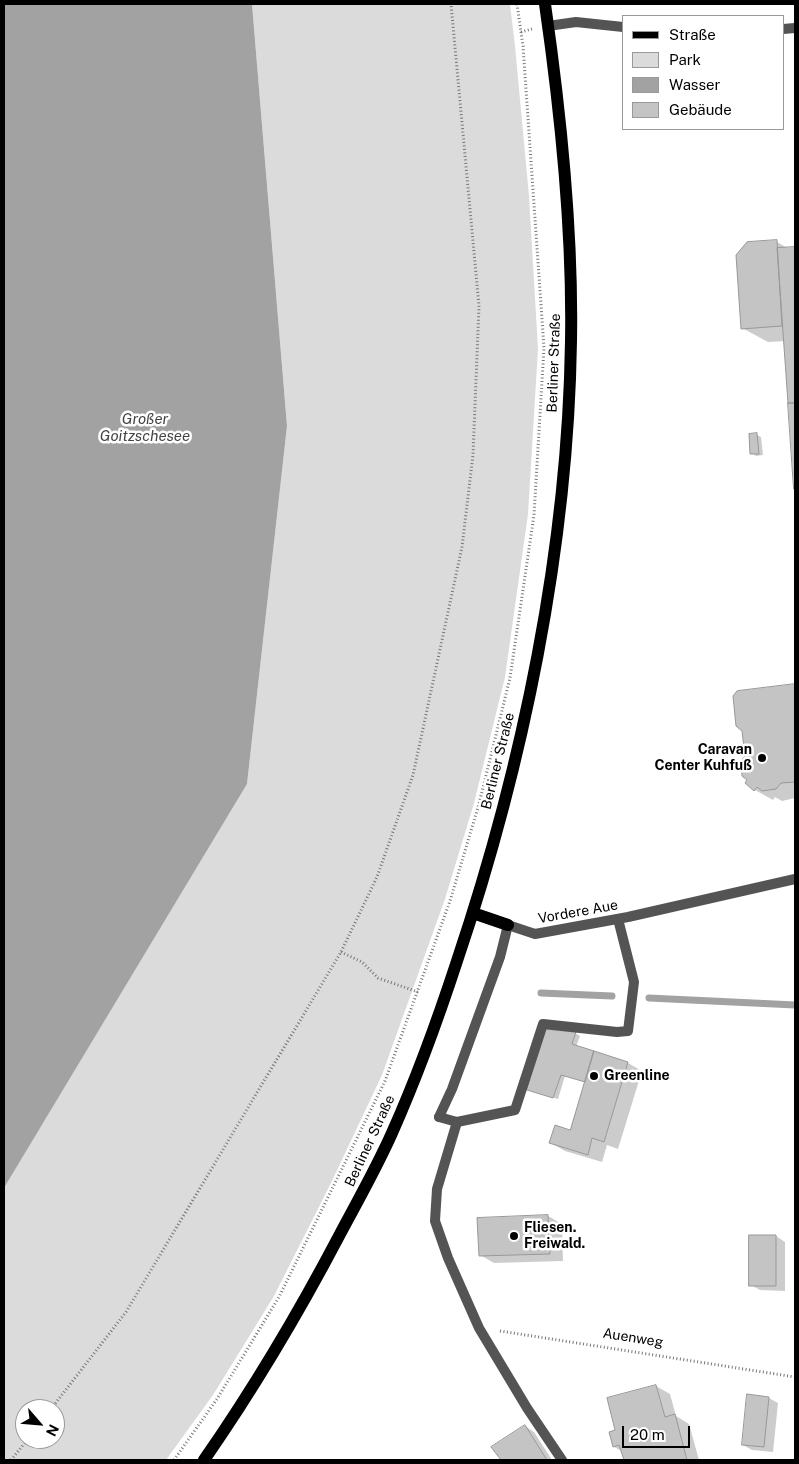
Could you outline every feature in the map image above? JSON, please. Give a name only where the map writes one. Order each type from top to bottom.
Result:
[{"type":"main road","name":"Berliner Straße","points":[[204,1460],[242,1405],[303,1304],[371,1178],[408,1096],[473,913],[512,770],[532,686],[548,594],[565,450],[572,343],[570,248],[563,150],[545,4]]},
{"type":"main road","points":[[473,913],[508,925]]},
{"type":"street","points":[[548,26],[576,22],[622,27]]},
{"type":"street","name":"Vordere Aue","points":[[508,925],[535,934],[618,919],[795,879]]},
{"type":"street","points":[[508,925],[500,957],[452,1089],[438,1117],[457,1122],[515,1110],[542,1024],[618,1032],[628,1031],[634,982],[618,919]]},
{"type":"street","points":[[457,1122],[437,1189],[435,1221],[448,1258],[479,1328],[527,1408],[562,1460]]},
{"type":"path","points":[[59,1399],[126,1312],[341,952],[377,877],[413,775],[462,547],[472,455],[479,306],[452,4]]},
{"type":"path","points":[[174,1460],[217,1399],[279,1297],[385,1081],[450,901],[479,804],[510,678],[534,515],[544,348],[523,46],[517,4]]},
{"type":"path","points":[[341,952],[362,962],[378,978],[418,992]]},
{"type":"path","name":"Auenweg","points":[[479,1328],[795,1377]]},
{"type":"path","points":[[11,1460],[20,1449]]},
{"type":"green space","points":[[252,4],[510,4],[529,196],[538,349],[528,514],[505,677],[474,803],[445,899],[382,1075],[331,1183],[274,1296],[213,1395],[166,1460],[4,1460],[4,1188],[247,784],[287,426]]},
{"type":"water","name":"Großer Goitzschesee","points":[[4,4],[252,4],[287,426],[247,784],[4,1188]]},
{"type":"building","points":[[777,240],[782,326],[741,329],[736,255],[747,242]]},
{"type":"building","points":[[795,247],[795,403],[788,403],[777,248]]},
{"type":"building","points":[[788,403],[795,403],[795,489],[794,489]]},
{"type":"building","points":[[757,433],[759,454],[750,454],[749,434]]},
{"type":"building","points":[[795,684],[795,782],[781,783],[776,789],[762,791],[757,787],[754,791],[745,783],[747,780],[742,776],[741,761],[745,756],[742,731],[736,726],[733,696],[737,691]]},
{"type":"building","points":[[548,1023],[576,1032],[572,1044],[594,1051],[585,1082],[561,1075],[553,1098],[527,1090]]},
{"type":"building","points":[[594,1051],[628,1062],[604,1142],[592,1138],[588,1155],[549,1143],[555,1125],[570,1130]]},
{"type":"building","name":"Fliesen. Freiwald.","points":[[548,1215],[550,1254],[479,1256],[477,1218]]},
{"type":"building","points":[[749,1235],[776,1235],[776,1286],[749,1286]]},
{"type":"building","points":[[656,1385],[665,1417],[675,1414],[687,1460],[624,1460],[619,1445],[613,1447],[609,1432],[615,1430],[607,1398]]},
{"type":"building","points":[[747,1394],[769,1397],[764,1447],[742,1445]]},
{"type":"building","points":[[525,1425],[547,1460],[501,1460],[491,1447]]},
{"type":"waterway","points":[[541,993],[612,996]]},
{"type":"waterway","points":[[649,998],[795,1005]]},
{"type":"place","name":"Caravan Center Kuhfuß","points":[[762,758]]},
{"type":"place","name":"Greenline","points":[[594,1076]]},
{"type":"place","name":"Fliesen. Freiwald.","points":[[514,1236]]}]
